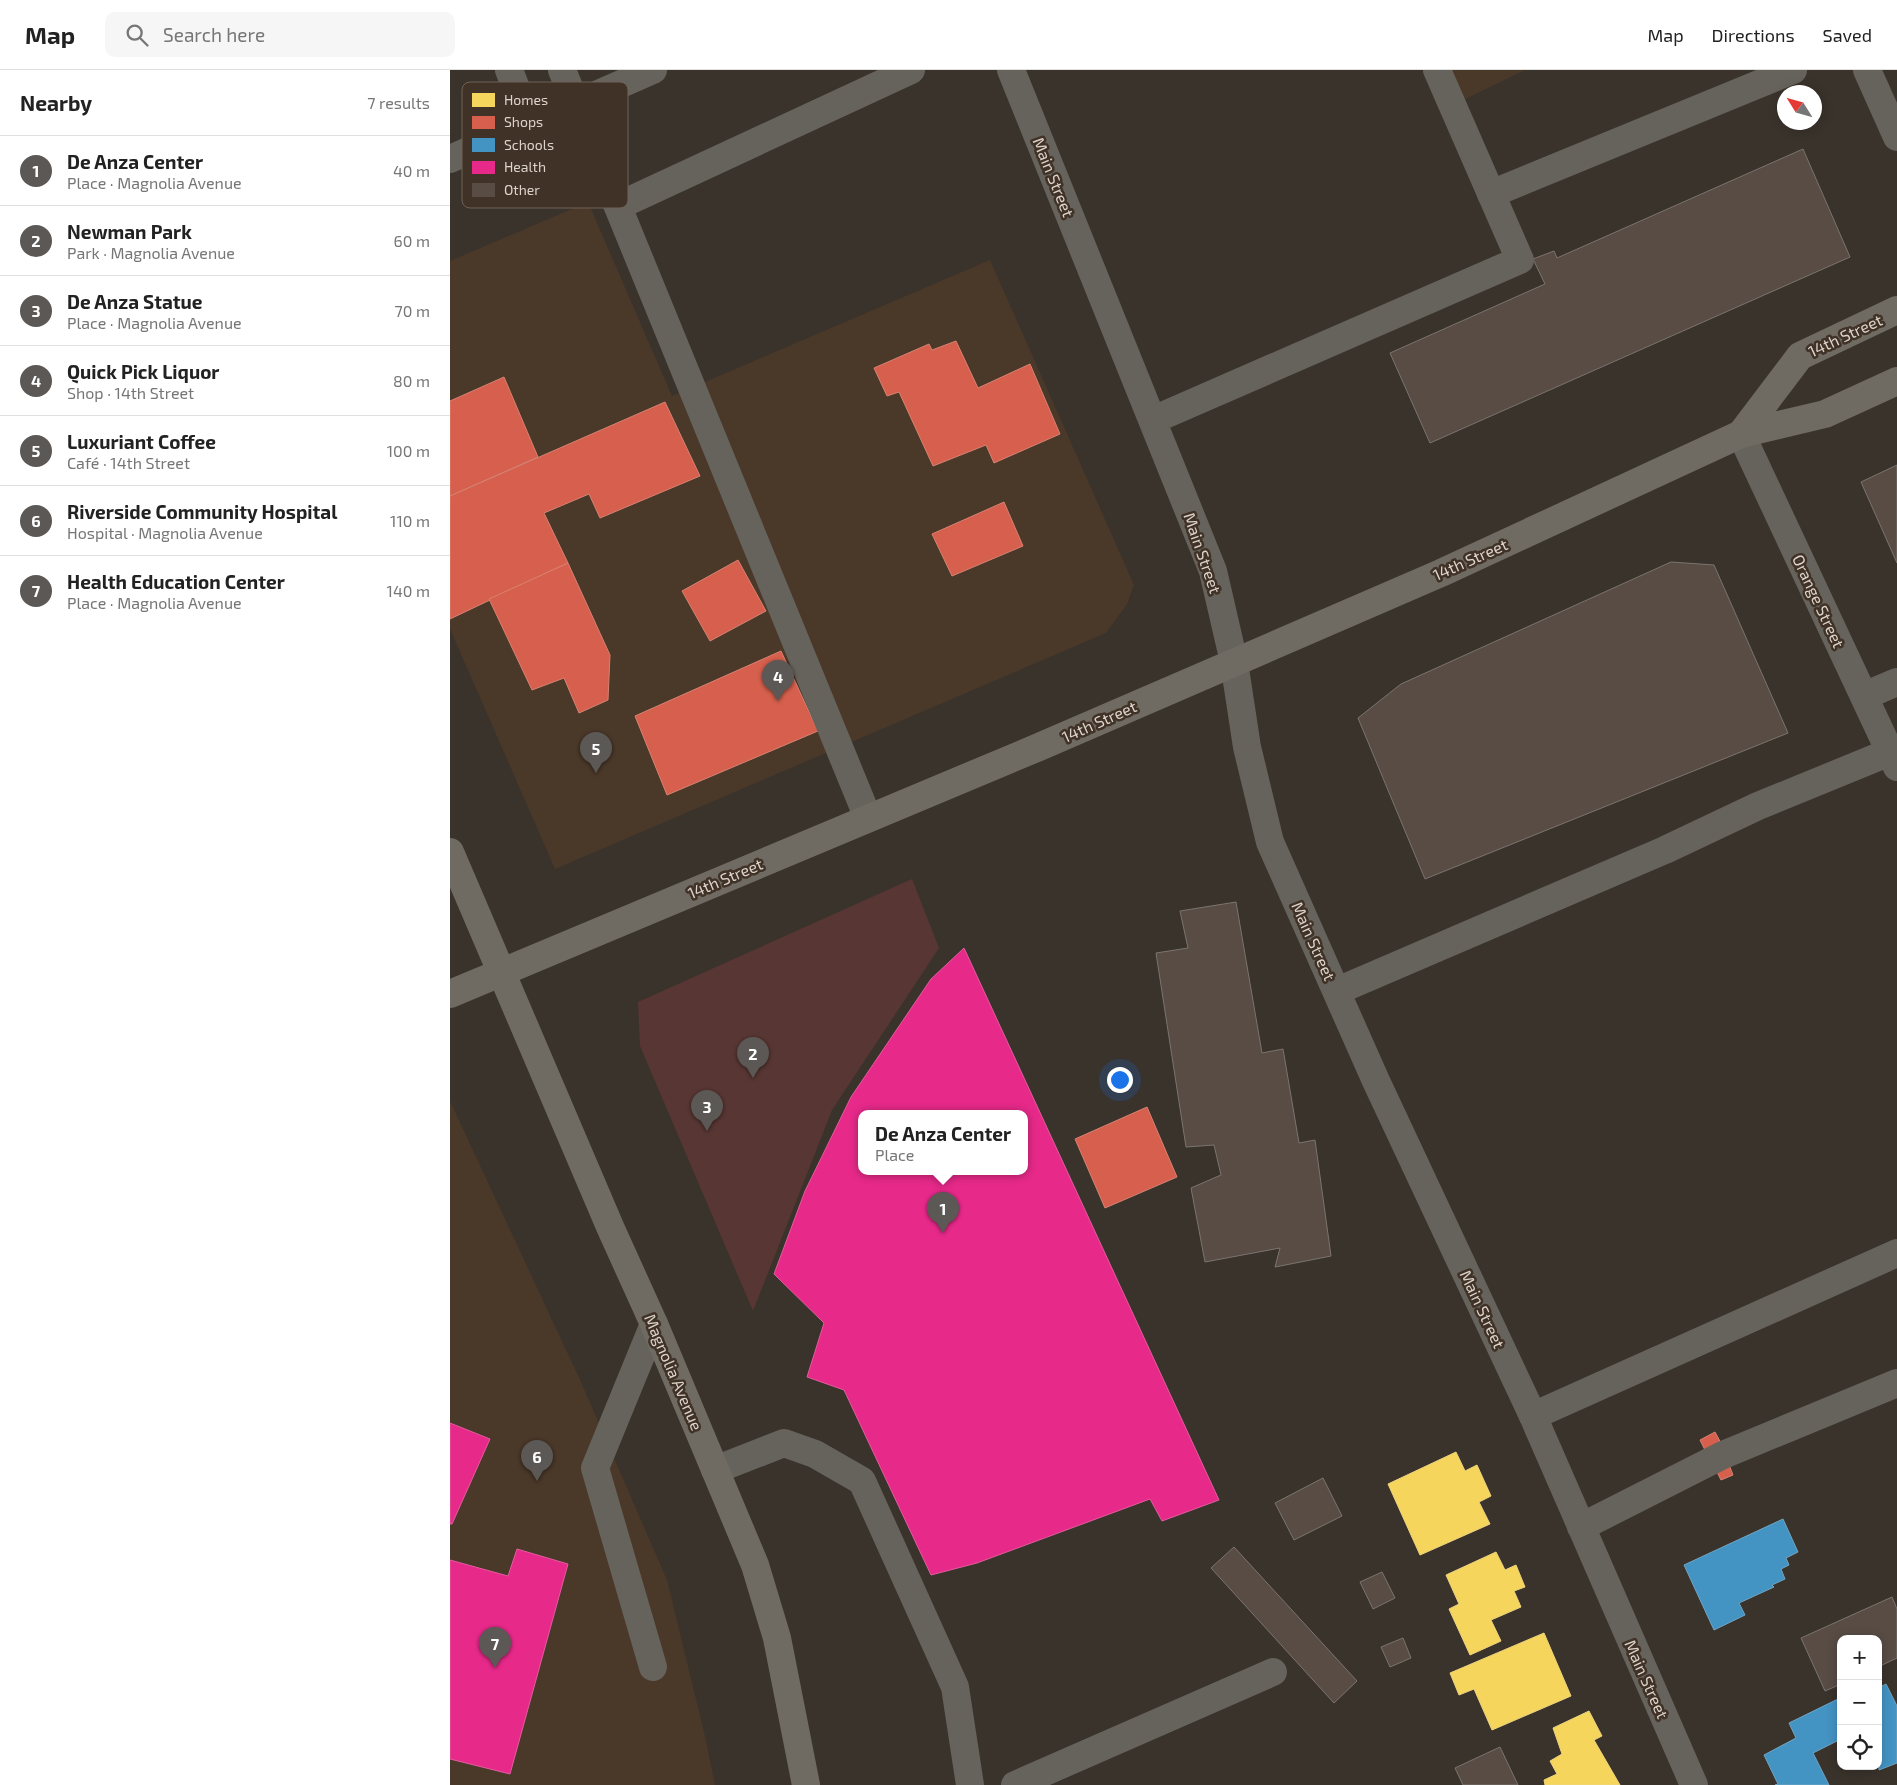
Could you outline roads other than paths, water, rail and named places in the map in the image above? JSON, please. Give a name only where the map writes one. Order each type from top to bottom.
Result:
[{"type":"main road","name":"14th Street","points":[[1741,434],[1800,356],[1897,310]]},
{"type":"main road","name":"14th Street","points":[[450,994],[1039,747],[1441,573],[1741,434],[1825,414],[1897,381]]},
{"type":"main road","name":"Magnolia Avenue","points":[[450,852],[654,1324],[755,1565],[777,1638],[806,1785]]},
{"type":"street","points":[[509,70],[514,82]]},
{"type":"street","points":[[562,70],[567,82]]},
{"type":"street","points":[[626,82],[653,70]]},
{"type":"street","points":[[628,201],[911,70]]},
{"type":"street","name":"Main Street","points":[[1010,70],[1153,420],[1212,571],[1234,662],[1246,747],[1270,842],[1376,1081],[1533,1416],[1694,1785]]},
{"type":"street","points":[[1153,420],[1520,260],[1437,70]]},
{"type":"street","points":[[1492,194],[1792,70]]},
{"type":"street","points":[[1867,70],[1897,136]]},
{"type":"street","points":[[450,159],[462,154]]},
{"type":"street","points":[[619,208],[868,818]]},
{"type":"street","name":"Orange Street","points":[[1741,434],[1894,759]]},
{"type":"street","points":[[1864,696],[1897,682]]},
{"type":"street","points":[[1337,991],[1665,850],[1758,806],[1894,759]]},
{"type":"street","points":[[1533,1416],[1897,1252]]},
{"type":"street","points":[[653,1667],[595,1468],[654,1324]]},
{"type":"street","points":[[1581,1527],[1722,1455],[1897,1383]]},
{"type":"street","points":[[715,1470],[784,1443],[815,1454],[862,1481],[956,1687],[970,1785]]},
{"type":"street","points":[[1016,1785],[1273,1672]]},
{"type":"place","name":"Quick Pick Liquor","points":[[778,701]]},
{"type":"place","name":"Luxuriant Coffee","points":[[596,773]]},
{"type":"place","name":"Newman Park","points":[[753,1078]]},
{"type":"place","name":"De Anza Statue","points":[[707,1131]]},
{"type":"place","name":"De Anza Center","points":[[943,1233]]},
{"type":"place","name":"Riverside Community Hospital","points":[[537,1481]]},
{"type":"place","name":"Health Education Center","points":[[495,1668]]}]
